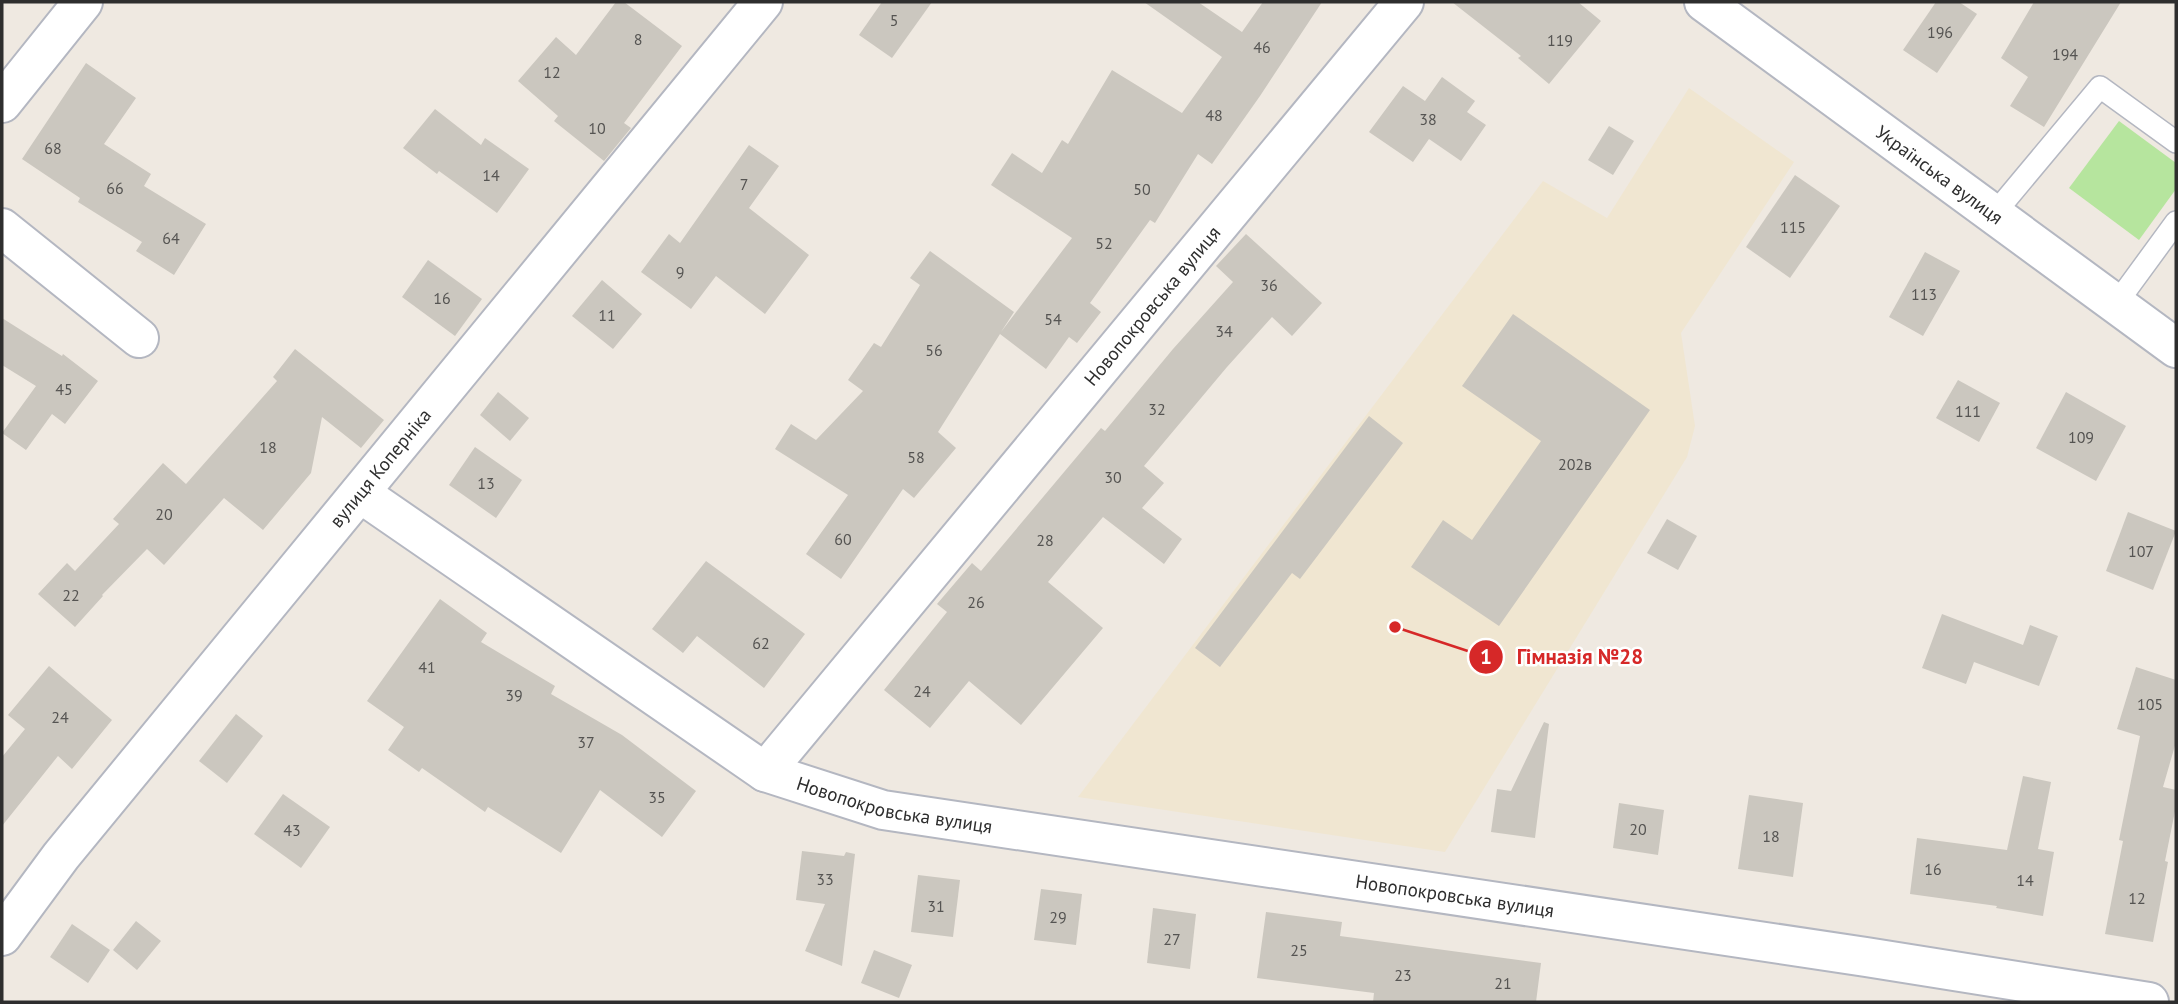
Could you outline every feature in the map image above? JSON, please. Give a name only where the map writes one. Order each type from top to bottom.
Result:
[{"type":"street","points":[[2,103],[83,2]]},
{"type":"street","name":"вулиця Коперніка","points":[[2,936],[61,856],[764,2]]},
{"type":"street","name":"Новопокровська вулиця","points":[[765,772],[1404,2]]},
{"type":"street","name":"Українська вулиця","points":[[1704,2],[2176,348]]},
{"type":"street","points":[[2,228],[139,338]]},
{"type":"street","name":"Новопокровська вулиця","points":[[360,493],[765,772],[883,810],[1866,957],[2148,1002]]},
{"type":"lane","points":[[1994,214],[2100,87],[2176,142]]},
{"type":"lane","points":[[2116,304],[2176,222]]},
{"type":"shaded area","points":[[1689,88],[1794,162],[1681,333],[1695,426],[1687,457],[1445,852],[1078,797],[1543,181],[1607,218]]},
{"type":"green space","points":[[2119,121],[2176,163],[2176,189],[2139,240],[2069,188]]},
{"type":"building","points":[[616,2],[624,2],[682,46],[624,123],[631,128],[604,161],[554,121],[558,116],[518,81],[556,37],[576,55]]},
{"type":"building","points":[[882,2],[932,2],[892,58],[859,35]]},
{"type":"building","points":[[1144,2],[1198,2],[1242,32],[1263,2],[1322,2],[1212,164],[1198,154],[1155,223],[1150,220],[1090,303],[1101,312],[1077,343],[1069,337],[1046,369],[1000,334],[938,432],[956,448],[914,498],[903,489],[841,579],[806,554],[848,495],[775,449],[791,424],[816,440],[863,391],[848,380],[874,343],[881,347],[920,285],[910,278],[930,251],[1014,312],[1001,332],[1072,238],[991,185],[1012,153],[1042,173],[1062,140],[1068,144],[1112,70],[1182,113],[1222,57]]},
{"type":"building","points":[[1452,2],[1578,2],[1601,21],[1549,84],[1518,58],[1521,56]]},
{"type":"building","points":[[1936,2],[1959,2],[1977,14],[1937,73],[1903,50]]},
{"type":"building","points":[[2034,2],[2121,2],[2044,127],[2010,106],[2028,77],[2001,58]]},
{"type":"building","points":[[86,63],[136,98],[104,144],[151,174],[144,186],[206,224],[174,275],[136,251],[142,242],[78,202],[80,198],[22,159]]},
{"type":"building","points":[[1442,77],[1475,101],[1467,112],[1486,125],[1461,161],[1429,139],[1413,162],[1369,132],[1403,86],[1425,101]]},
{"type":"building","points":[[435,109],[481,145],[485,138],[529,169],[497,213],[403,148]]},
{"type":"building","points":[[1609,126],[1634,141],[1613,175],[1588,160]]},
{"type":"building","points":[[749,145],[779,166],[749,208],[809,255],[765,314],[716,276],[691,309],[641,272],[669,234],[680,243]]},
{"type":"building","points":[[1795,175],[1840,206],[1790,278],[1746,247]]},
{"type":"building","points":[[1246,234],[1322,303],[1292,336],[1272,317],[1144,466],[1164,483],[1142,508],[1182,539],[1164,564],[1103,517],[1048,582],[1103,628],[1021,725],[969,681],[930,728],[884,690],[947,612],[937,604],[972,563],[981,571],[1101,428],[1105,431],[1233,282],[1216,266]]},
{"type":"building","points":[[1925,252],[1960,271],[1923,336],[1889,317]]},
{"type":"building","points":[[428,260],[482,299],[455,336],[402,297]]},
{"type":"building","points":[[602,280],[642,314],[613,349],[572,316]]},
{"type":"building","points":[[1513,314],[1650,410],[1499,626],[1411,567],[1443,520],[1472,540],[1541,441],[1462,386]]},
{"type":"building","points":[[2,318],[62,356],[63,354],[98,381],[65,424],[52,414],[26,450],[2,433],[36,386],[2,365]]},
{"type":"building","points":[[295,349],[384,420],[361,448],[322,417],[311,473],[263,530],[224,498],[164,565],[147,549],[75,627],[38,594],[67,563],[75,571],[119,524],[113,519],[163,463],[186,484],[277,381],[273,377]]},
{"type":"building","points":[[1958,380],[2000,403],[1979,442],[1936,418]]},
{"type":"building","points":[[498,392],[529,418],[510,441],[480,415]]},
{"type":"building","points":[[2066,392],[2126,426],[2096,481],[2036,448]]},
{"type":"building","points":[[1369,416],[1403,443],[1300,579],[1292,573],[1220,667],[1195,648]]},
{"type":"building","points":[[475,447],[522,480],[496,518],[449,485]]},
{"type":"building","points":[[2128,512],[2176,531],[2153,590],[2106,571]]},
{"type":"building","points":[[1667,519],[1697,536],[1678,570],[1647,553]]},
{"type":"building","points":[[706,561],[805,634],[764,688],[697,636],[683,653],[652,629]]},
{"type":"building","points":[[440,599],[487,633],[481,642],[555,686],[551,694],[622,735],[696,791],[662,837],[600,790],[561,853],[488,807],[485,812],[422,768],[419,772],[388,750],[404,727],[367,701]]},
{"type":"building","points":[[1942,614],[2023,645],[2030,625],[2058,636],[2039,686],[1974,662],[1966,684],[1922,668]]},
{"type":"building","points":[[49,666],[112,720],[72,769],[58,756],[2,826],[2,757],[25,729],[8,715]]},
{"type":"building","points":[[2136,667],[2176,680],[2176,742],[2163,787],[2176,790],[2176,806],[2153,942],[2105,934],[2123,841],[2119,840],[2140,736],[2117,729]]},
{"type":"building","points":[[236,714],[263,736],[227,783],[199,761]]},
{"type":"building","points":[[1544,722],[1549,724],[1535,838],[1491,832],[1497,789],[1511,791]]},
{"type":"building","points":[[2023,776],[2051,782],[2038,849],[2054,852],[2043,916],[1996,908],[1997,906],[1910,894],[1917,838],[2007,850]]},
{"type":"building","points":[[283,794],[330,827],[301,868],[254,834]]},
{"type":"building","points":[[1749,795],[1803,803],[1793,877],[1738,869]]},
{"type":"building","points":[[1619,803],[1664,810],[1658,855],[1613,848]]},
{"type":"building","points":[[802,851],[844,856],[846,852],[855,854],[842,966],[805,951],[825,904],[796,900]]},
{"type":"building","points":[[918,875],[960,880],[953,937],[911,932]]},
{"type":"building","points":[[1041,889],[1082,894],[1076,945],[1034,940]]},
{"type":"building","points":[[1153,908],[1196,914],[1190,969],[1147,963]]},
{"type":"building","points":[[1266,912],[1342,922],[1340,936],[1541,963],[1536,1002],[1373,1002],[1374,993],[1257,978]]},
{"type":"building","points":[[136,921],[161,941],[137,970],[113,950]]},
{"type":"building","points":[[72,924],[110,950],[88,983],[50,957]]},
{"type":"building","points":[[874,950],[912,965],[899,998],[861,983]]},
{"type":"place","name":"Гімназія №28","points":[[1395,627]]}]
